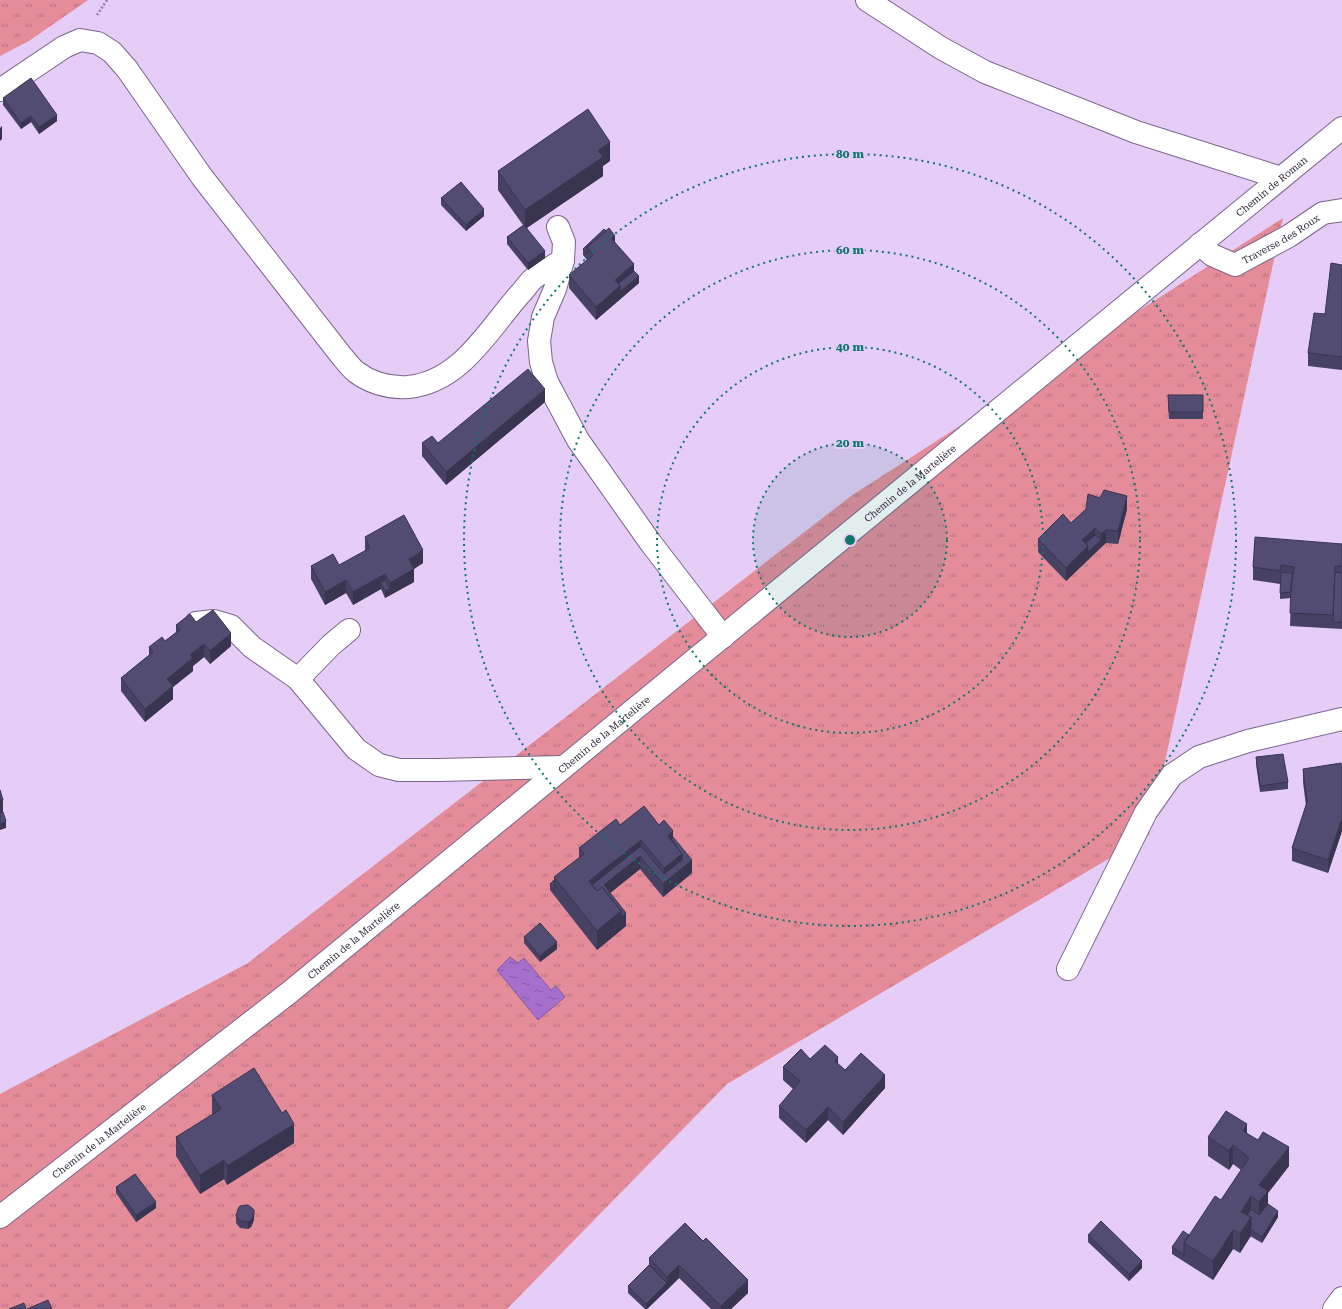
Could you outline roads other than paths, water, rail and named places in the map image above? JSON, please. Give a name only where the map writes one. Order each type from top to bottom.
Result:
[{"type":"street","points":[[867,0],[941,48],[985,72],[1136,132],[1281,178]]},
{"type":"street","points":[[0,90],[64,47],[80,40],[98,43],[112,52],[127,69],[202,177],[340,354],[355,371],[369,380],[386,385],[401,387],[419,386],[440,378],[464,361],[534,278],[563,260]]},
{"type":"street","name":"Chemin de Roman","points":[[1206,250],[1281,178],[1342,128]]},
{"type":"street","name":"Traverse des Roux","points":[[1206,250],[1236,265],[1289,236],[1323,213],[1342,210]]},
{"type":"street","points":[[558,227],[564,242],[563,260],[555,289],[543,317],[539,341],[540,362],[547,382],[578,440],[650,542],[723,637]]},
{"type":"street","name":"Chemin de la Martelière","points":[[0,1217],[290,992],[723,637],[1206,250]]},
{"type":"street","points":[[178,632],[198,622],[214,621],[231,626],[252,647],[298,679],[356,748],[379,765],[399,770],[564,767]]},
{"type":"street","points":[[298,679],[331,645],[349,630]]},
{"type":"street","points":[[1068,969],[1146,812],[1172,775],[1199,757],[1248,741],[1342,719]]},
{"type":"street","points":[[1334,1309],[1342,1298]]},
{"type":"water","points":[[510,957],[518,963],[524,958],[551,990],[556,986],[565,997],[538,1020],[497,970]]}]
